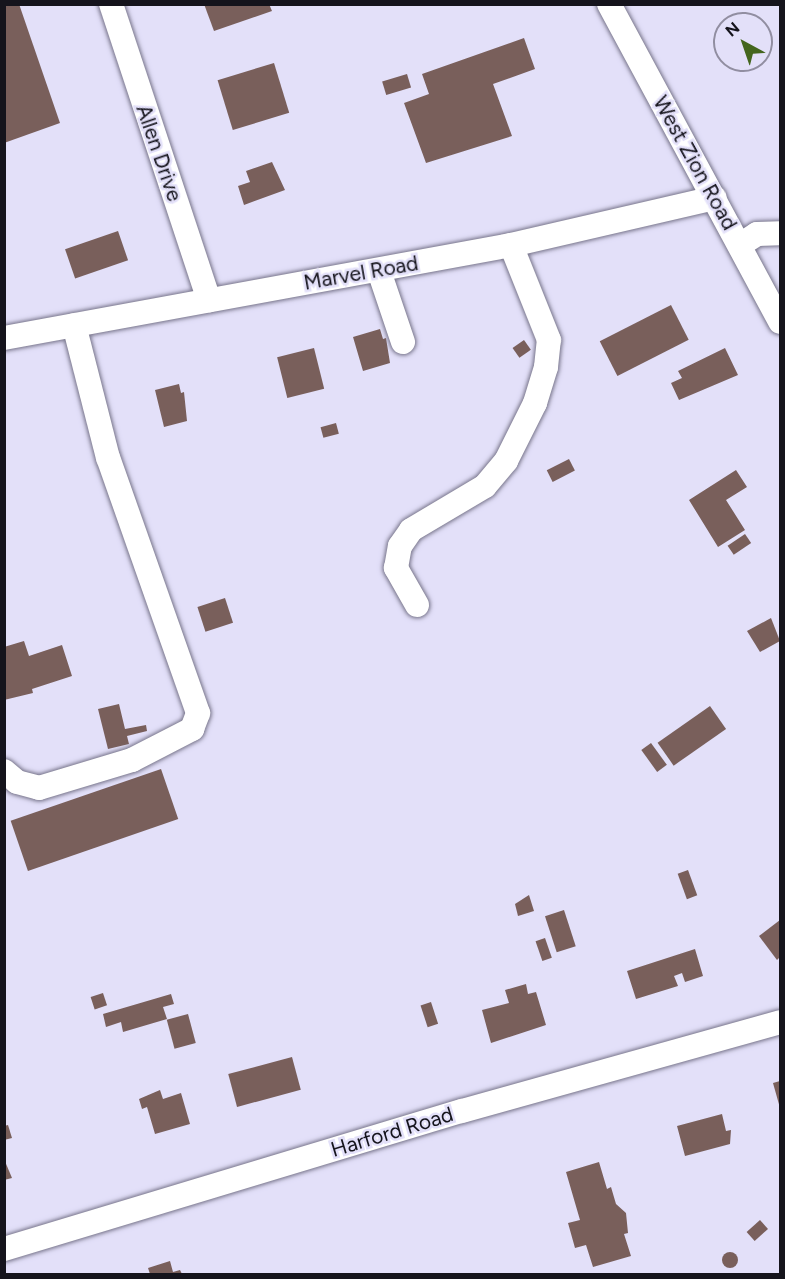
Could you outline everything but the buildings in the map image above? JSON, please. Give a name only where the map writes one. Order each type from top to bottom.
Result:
[{"type":"street","name":"Allen Drive","points":[[111,4],[209,300]]},
{"type":"street","name":"West Zion Road","points":[[609,4],[780,322]]},
{"type":"street","name":"Marvel Road","points":[[4,338],[379,271],[511,245],[715,198]]},
{"type":"street","points":[[740,245],[757,234],[780,233]]},
{"type":"street","points":[[417,605],[396,568],[400,546],[418,525],[485,486],[506,461],[531,412],[546,367],[549,340],[511,245]]},
{"type":"street","points":[[379,271],[403,342]]},
{"type":"street","points":[[4,771],[17,782],[39,789],[132,760],[192,729],[198,713],[108,458],[74,325]]},
{"type":"street","name":"Harford Road","points":[[4,1249],[462,1111],[780,1022]]}]
